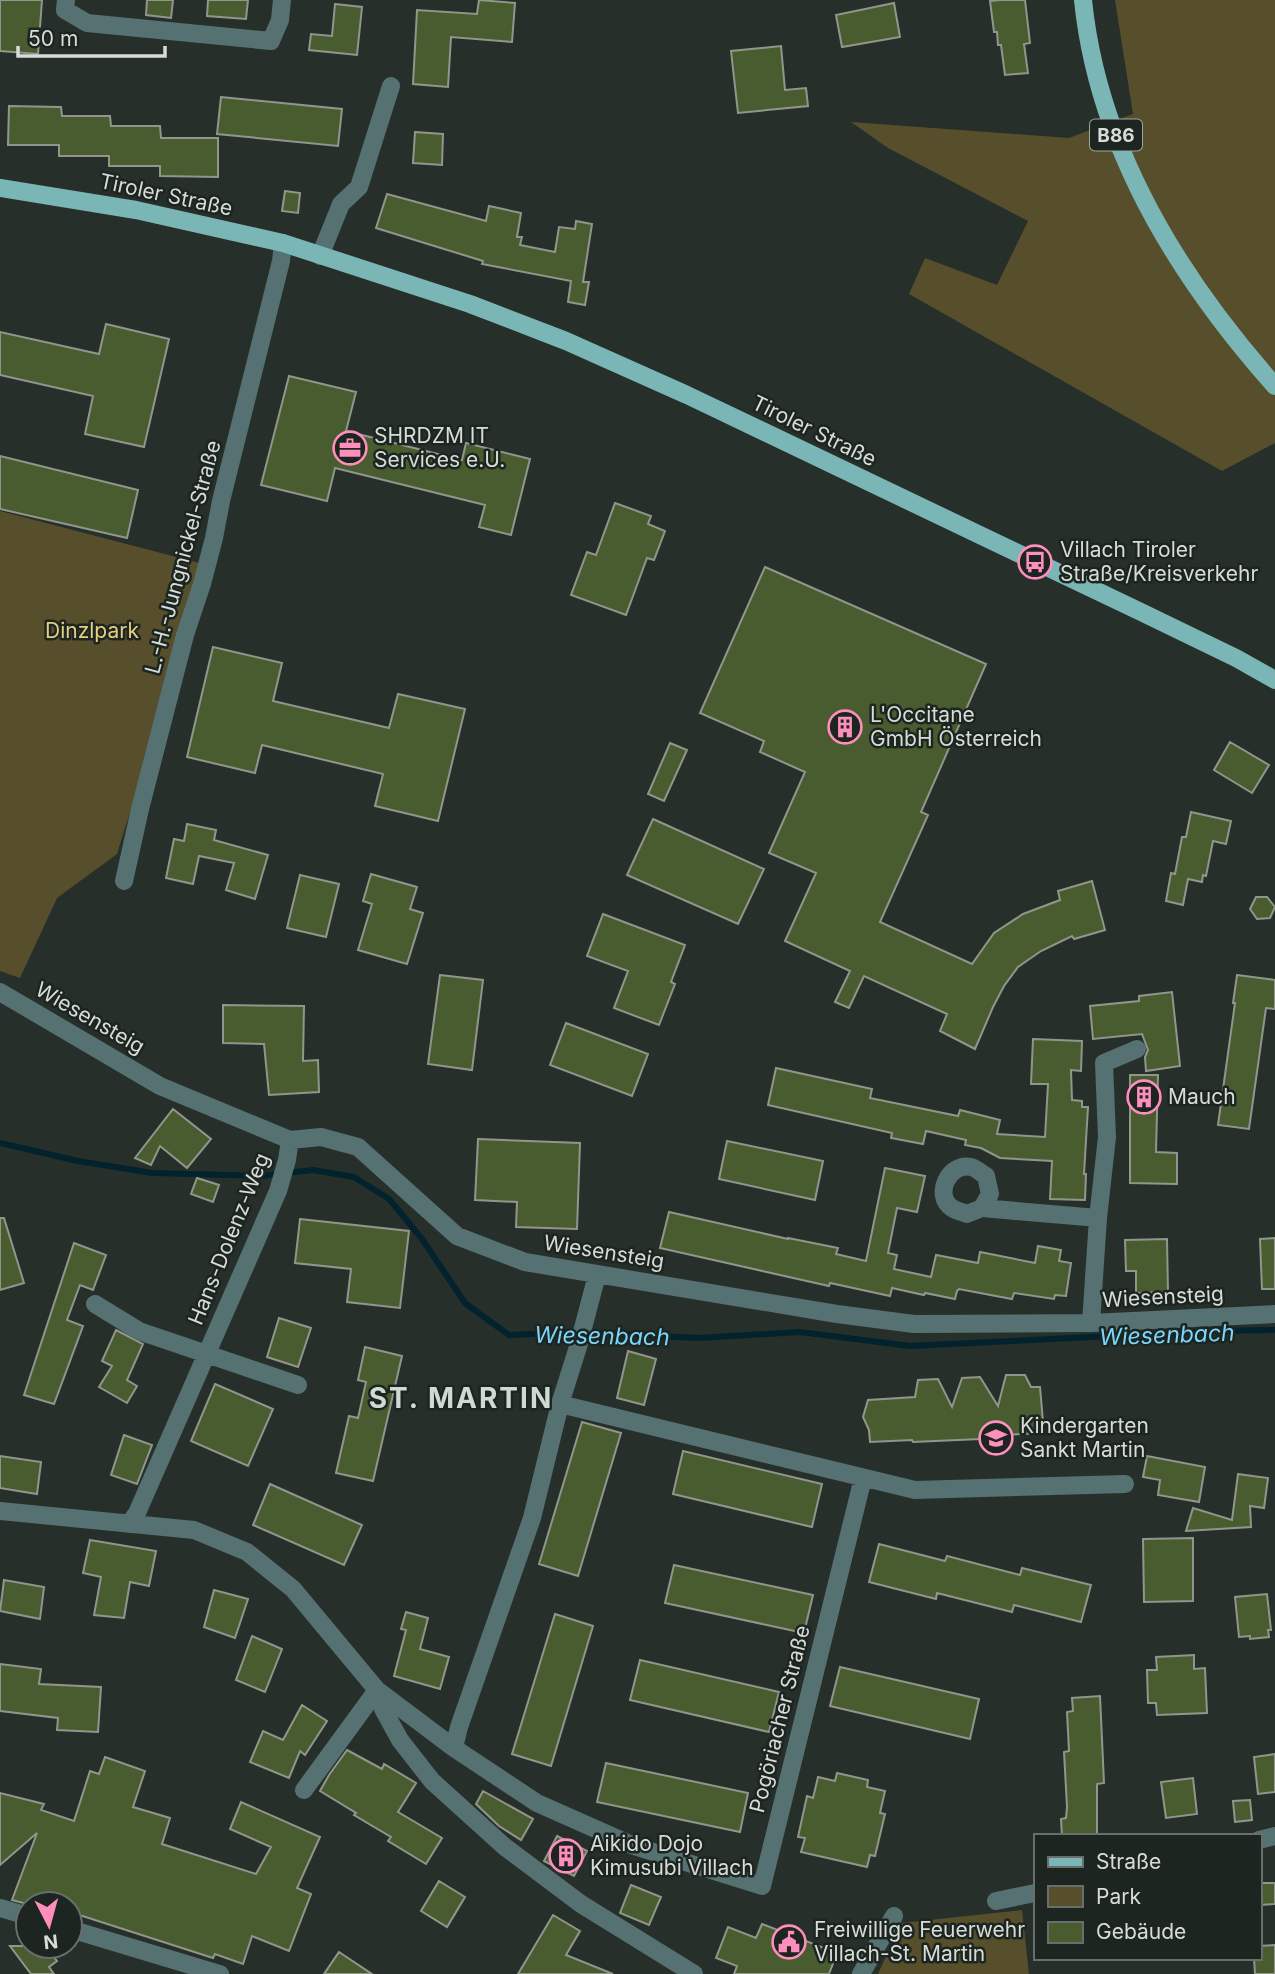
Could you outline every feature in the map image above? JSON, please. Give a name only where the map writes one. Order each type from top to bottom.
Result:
[{"type":"main road","name":"B86","points":[[1083,0],[1086,30],[1100,88],[1125,161],[1147,209],[1178,260],[1222,322],[1275,386]]},
{"type":"main road","name":"Tiroler Straße","points":[[0,188],[136,209],[284,243],[470,304],[566,341],[663,384],[1141,612],[1275,680]]},
{"type":"street","points":[[66,0],[65,10],[88,23],[271,41],[280,20],[282,0]]},
{"type":"street","points":[[320,256],[341,204],[359,187],[391,86]]},
{"type":"street","name":"L.-H.-Jungnickel-Straße","points":[[124,881],[185,635],[214,538],[284,243]]},
{"type":"street","name":"Wiesensteig","points":[[0,992],[160,1086],[290,1140],[321,1137],[358,1147],[457,1236],[525,1262],[837,1314],[914,1324],[1091,1323],[1275,1314]]},
{"type":"street","points":[[1091,1323],[1107,1138],[1104,1063],[1137,1049]]},
{"type":"street","name":"Hans-Dolenz-Weg","points":[[130,1524],[278,1191],[288,1160],[290,1140]]},
{"type":"street","points":[[982,1208],[1098,1218]]},
{"type":"street","points":[[454,1748],[532,1518],[560,1404],[597,1275]]},
{"type":"street","name":"Hans-Dolenz-Weg","points":[[95,1304],[139,1331],[298,1385]]},
{"type":"street","points":[[560,1404],[915,1490],[1125,1484]]},
{"type":"street","name":"Pogöriacher Straße","points":[[0,1511],[194,1530],[247,1552],[293,1589],[381,1693],[454,1748],[537,1803],[634,1846],[762,1886],[863,1478]]},
{"type":"street","points":[[304,1790],[381,1693]]},
{"type":"street","points":[[381,1693],[383,1709],[400,1740],[432,1781],[505,1847],[581,1904],[694,1974]]},
{"type":"street","points":[[996,1901],[1034,1893]]},
{"type":"street","points":[[861,1974],[894,1916]]},
{"type":"street","points":[[84,1933],[220,1974]]},
{"type":"green space","points":[[1115,0],[1275,0],[1275,443],[1222,471],[909,294],[925,258],[997,285],[1028,221],[888,148],[851,122],[1069,138],[1133,114]]},
{"type":"green space","name":"Dinzlpark","points":[[0,511],[207,565],[117,854],[57,898],[20,978],[0,971]]},
{"type":"green space","points":[[1022,1910],[1029,1974],[878,1974],[901,1923]]},
{"type":"building","points":[[0,0],[42,0],[38,54],[0,51]]},
{"type":"building","points":[[147,0],[173,0],[171,18],[146,15]]},
{"type":"building","points":[[208,0],[248,0],[246,19],[207,16]]},
{"type":"building","points":[[479,0],[515,3],[512,42],[451,37],[448,87],[413,84],[417,10],[477,14]]},
{"type":"building","points":[[1025,0],[1030,43],[1024,44],[1028,73],[1005,75],[1001,45],[998,45],[997,32],[994,32],[990,1]]},
{"type":"building","points":[[894,3],[900,37],[842,47],[836,15]]},
{"type":"building","points":[[335,4],[362,7],[357,55],[309,50],[311,34],[332,36]]},
{"type":"building","points":[[781,46],[785,90],[806,88],[808,106],[738,113],[731,51]]},
{"type":"building","points":[[221,97],[342,109],[338,146],[217,134]]},
{"type":"building","points":[[9,106],[61,107],[62,116],[110,116],[111,126],[160,126],[161,138],[218,138],[218,177],[160,176],[160,166],[109,166],[109,156],[59,156],[59,145],[8,145]]},
{"type":"building","points":[[415,132],[443,134],[442,165],[413,163]]},
{"type":"building","points":[[285,191],[300,193],[298,213],[282,211]]},
{"type":"building","points":[[387,194],[486,221],[489,206],[521,213],[517,237],[522,237],[520,245],[555,252],[559,227],[575,229],[576,221],[592,224],[583,282],[589,282],[585,305],[568,302],[571,281],[482,264],[483,261],[376,228]]},
{"type":"building","points":[[106,324],[169,339],[144,447],[85,434],[93,396],[0,375],[0,332],[99,354]]},
{"type":"building","points":[[289,376],[356,392],[346,431],[462,460],[466,443],[530,459],[511,535],[479,527],[485,505],[335,468],[327,501],[261,485]]},
{"type":"building","points":[[0,456],[138,490],[127,538],[0,509]]},
{"type":"building","points":[[615,503],[651,516],[648,524],[665,531],[654,560],[647,558],[626,615],[571,595],[587,552],[596,555]]},
{"type":"building","name":"L'Occitane GmbH Österreich","points":[[765,567],[986,664],[921,812],[928,815],[880,922],[972,964],[994,933],[1023,914],[1060,900],[1058,891],[1092,881],[1105,930],[1074,939],[1072,936],[1041,951],[1018,967],[1004,986],[975,1049],[940,1031],[947,1014],[864,976],[849,1008],[835,1002],[850,971],[785,941],[816,873],[769,853],[805,772],[760,752],[764,741],[700,713]]},
{"type":"building","points":[[213,647],[282,663],[273,701],[389,728],[398,694],[465,709],[438,821],[375,806],[383,774],[262,745],[255,773],[187,757]]},
{"type":"building","points":[[1230,742],[1269,765],[1252,793],[1214,770]]},
{"type":"building","points":[[670,743],[687,750],[664,801],[648,794]]},
{"type":"building","points":[[1191,812],[1231,821],[1226,844],[1213,841],[1206,876],[1203,875],[1202,882],[1188,879],[1183,905],[1166,901],[1171,873],[1175,874],[1182,837],[1186,837]]},
{"type":"building","points":[[653,819],[764,869],[738,924],[627,875]]},
{"type":"building","points":[[187,824],[216,830],[214,840],[268,855],[255,899],[226,890],[234,863],[199,856],[193,884],[166,878],[174,839],[184,841]]},
{"type":"building","points":[[371,874],[417,887],[410,909],[423,913],[407,964],[358,950],[372,904],[363,901]]},
{"type":"building","points":[[300,875],[339,884],[326,937],[287,928]]},
{"type":"building","points":[[1256,897],[1267,897],[1275,907],[1270,918],[1257,919],[1250,909]]},
{"type":"building","points":[[603,914],[685,945],[671,982],[675,984],[659,1025],[614,1008],[628,971],[587,956]]},
{"type":"building","points":[[440,975],[483,980],[472,1070],[428,1064]]},
{"type":"building","points":[[1237,975],[1275,980],[1275,1009],[1266,1008],[1249,1129],[1218,1125]]},
{"type":"building","points":[[1172,992],[1180,1066],[1146,1071],[1145,1057],[1148,1050],[1142,1034],[1093,1039],[1090,1006],[1139,1001],[1139,996]]},
{"type":"building","points":[[223,1005],[304,1006],[303,1061],[318,1060],[319,1092],[269,1095],[264,1044],[223,1043]]},
{"type":"building","points":[[566,1023],[648,1054],[632,1096],[550,1065]]},
{"type":"building","points":[[1033,1039],[1082,1041],[1081,1071],[1071,1070],[1072,1100],[1082,1101],[1082,1107],[1088,1107],[1085,1200],[1050,1199],[1052,1161],[1000,1158],[981,1148],[965,1145],[966,1140],[926,1131],[923,1144],[891,1138],[892,1133],[768,1105],[776,1068],[872,1089],[870,1098],[958,1116],[960,1110],[1000,1120],[997,1134],[1045,1137],[1048,1084],[1031,1084]]},
{"type":"building","points":[[1130,1075],[1158,1075],[1156,1152],[1177,1153],[1177,1184],[1130,1183]]},
{"type":"building","points":[[173,1109],[211,1139],[187,1168],[160,1146],[151,1165],[135,1158]]},
{"type":"building","points":[[478,1139],[580,1143],[577,1229],[516,1227],[517,1202],[475,1200]]},
{"type":"building","points":[[727,1141],[823,1161],[815,1200],[719,1179]]},
{"type":"building","points":[[885,1168],[925,1176],[917,1212],[897,1208],[888,1253],[897,1255],[894,1269],[931,1277],[936,1255],[978,1263],[980,1252],[1035,1263],[1038,1246],[1061,1250],[1059,1261],[1071,1263],[1066,1296],[1055,1295],[1054,1299],[1014,1293],[1012,1299],[959,1289],[955,1299],[892,1288],[890,1296],[830,1283],[829,1286],[660,1248],[669,1212],[838,1248],[836,1254],[866,1261]]},
{"type":"building","points":[[197,1178],[219,1185],[213,1202],[191,1194]]},
{"type":"building","points":[[0,1218],[4,1218],[24,1283],[0,1290]]},
{"type":"building","points":[[300,1219],[409,1231],[400,1308],[347,1302],[351,1269],[295,1263]]},
{"type":"building","points":[[1275,1238],[1275,1289],[1262,1289],[1260,1239]]},
{"type":"building","points":[[1167,1239],[1168,1292],[1136,1293],[1136,1271],[1126,1271],[1125,1240]]},
{"type":"building","points":[[74,1243],[106,1255],[93,1290],[80,1285],[67,1320],[83,1326],[54,1404],[24,1395]]},
{"type":"building","points":[[279,1318],[311,1328],[298,1367],[267,1357]]},
{"type":"building","points":[[116,1330],[143,1344],[127,1380],[137,1386],[127,1403],[99,1387],[112,1366],[102,1361]]},
{"type":"building","points":[[365,1347],[402,1356],[373,1481],[336,1473],[349,1416],[358,1418],[366,1382],[358,1380]]},
{"type":"building","points":[[628,1351],[656,1359],[644,1405],[617,1398]]},
{"type":"building","points":[[1006,1375],[1025,1375],[1031,1387],[1040,1387],[1044,1433],[1003,1435],[1003,1438],[870,1442],[869,1430],[863,1417],[868,1400],[915,1397],[918,1380],[938,1379],[952,1407],[962,1378],[980,1377],[998,1406]]},
{"type":"building","points":[[215,1384],[273,1409],[248,1466],[191,1441]]},
{"type":"building","points":[[582,1422],[621,1433],[578,1576],[539,1564]]},
{"type":"building","points":[[124,1435],[152,1445],[137,1484],[111,1475]]},
{"type":"building","points":[[683,1451],[822,1484],[812,1527],[673,1494]]},
{"type":"building","points":[[0,1456],[41,1462],[37,1494],[0,1488]]},
{"type":"building","points":[[1147,1456],[1205,1467],[1199,1502],[1158,1495],[1160,1480],[1143,1477]]},
{"type":"building","points":[[1238,1474],[1268,1478],[1264,1508],[1250,1506],[1251,1527],[1186,1531],[1193,1508],[1232,1520]]},
{"type":"building","points":[[270,1484],[362,1525],[344,1565],[253,1525]]},
{"type":"building","points":[[1193,1538],[1193,1601],[1144,1602],[1143,1539]]},
{"type":"building","points":[[90,1540],[156,1551],[149,1586],[130,1582],[124,1618],[94,1615],[101,1577],[83,1573]]},
{"type":"building","points":[[879,1544],[945,1561],[947,1556],[1020,1575],[1022,1568],[1091,1585],[1081,1622],[1014,1605],[1012,1612],[937,1593],[936,1599],[869,1582]]},
{"type":"building","points":[[674,1565],[813,1595],[804,1633],[665,1603]]},
{"type":"building","points":[[4,1580],[44,1587],[40,1619],[0,1611]]},
{"type":"building","points":[[214,1590],[248,1599],[235,1638],[204,1627]]},
{"type":"building","points":[[1267,1594],[1271,1630],[1268,1630],[1269,1637],[1239,1637],[1235,1597]]},
{"type":"building","points":[[406,1612],[428,1618],[420,1649],[449,1657],[440,1689],[394,1676],[406,1630],[401,1629]]},
{"type":"building","points":[[555,1614],[593,1626],[551,1766],[512,1754]]},
{"type":"building","points":[[252,1636],[282,1649],[265,1692],[236,1680]]},
{"type":"building","points":[[1194,1655],[1194,1669],[1205,1668],[1207,1713],[1157,1715],[1156,1703],[1148,1703],[1147,1670],[1157,1670],[1156,1657]]},
{"type":"building","points":[[640,1660],[779,1692],[769,1732],[630,1700]]},
{"type":"building","points":[[0,1664],[41,1669],[39,1684],[101,1687],[98,1732],[57,1730],[58,1718],[0,1711]]},
{"type":"building","points":[[840,1667],[979,1699],[970,1739],[830,1706]]},
{"type":"building","points":[[1100,1696],[1104,1783],[1097,1784],[1097,1834],[1062,1834],[1061,1819],[1066,1818],[1067,1807],[1064,1752],[1069,1751],[1067,1712],[1073,1711],[1072,1698]]},
{"type":"building","points":[[302,1705],[327,1721],[305,1755],[300,1751],[289,1778],[250,1762],[263,1731],[283,1740]]},
{"type":"building","points":[[347,1750],[382,1769],[384,1764],[416,1783],[398,1812],[442,1838],[426,1864],[388,1841],[391,1837],[320,1791]]},
{"type":"building","points":[[1275,1754],[1275,1792],[1258,1794],[1254,1757]]},
{"type":"building","points":[[105,1757],[145,1771],[133,1807],[170,1818],[162,1844],[256,1874],[271,1847],[230,1829],[241,1802],[320,1837],[297,1888],[311,1894],[289,1951],[252,1936],[243,1964],[215,1954],[213,1958],[84,1917],[84,1890],[16,1890],[37,1833],[0,1865],[0,1793],[44,1804],[41,1810],[74,1821],[90,1771],[99,1774]]},
{"type":"building","points":[[606,1763],[748,1793],[740,1832],[597,1802]]},
{"type":"building","points":[[837,1773],[868,1780],[867,1787],[885,1791],[880,1813],[885,1814],[875,1856],[870,1855],[867,1867],[801,1852],[805,1838],[798,1837],[807,1796],[813,1798],[818,1777],[835,1781]]},
{"type":"building","points":[[1193,1778],[1197,1814],[1166,1818],[1161,1782]]},
{"type":"building","points":[[483,1791],[533,1819],[521,1840],[499,1826],[476,1804]]},
{"type":"building","points":[[1250,1800],[1252,1820],[1235,1822],[1233,1801]]},
{"type":"building","name":"Aikido Dojo Kimusubi Villach","points":[[557,1836],[587,1851],[574,1876],[544,1861]]},
{"type":"building","points":[[439,1881],[465,1897],[447,1927],[421,1911]]},
{"type":"building","points":[[1261,1883],[1275,1883],[1275,1904],[1261,1905]]},
{"type":"building","points":[[631,1885],[661,1897],[649,1925],[620,1913]]},
{"type":"building","points":[[553,1915],[580,1931],[566,1955],[613,1974],[518,1974]]},
{"type":"building","points":[[762,1924],[837,1953],[829,1974],[734,1974],[737,1966],[716,1958],[728,1927],[756,1938]]},
{"type":"building","points":[[1275,1945],[1275,1974],[1255,1974],[1254,1960],[1261,1960],[1261,1946]]},
{"type":"building","points":[[339,1952],[372,1974],[324,1974]]},
{"type":"building","points":[[20,1960],[57,1961],[49,1967],[54,1974],[31,1974]]},
{"type":"waterway","name":"Wiesenbach","points":[[0,1143],[78,1161],[152,1173],[261,1176],[313,1170],[354,1177],[389,1199],[422,1239],[465,1303],[509,1335],[579,1332],[698,1338],[800,1332],[910,1346],[1275,1330]]},
{"type":"place","name":"SHRDZM IT Services e.U.","points":[[350,448]]},
{"type":"place","name":"Villach Tiroler Straße/Kreisverkehr","points":[[1035,562]]},
{"type":"place","name":"L'Occitane GmbH Österreich","points":[[845,727]]},
{"type":"place","name":"Mauch","points":[[1144,1097]]},
{"type":"place","name":"Kindergarten Sankt Martin","points":[[996,1438]]},
{"type":"place","name":"Aikido Dojo Kimusubi Villach","points":[[566,1856]]},
{"type":"place","name":"Freiwillige Feuerwehr Villach-St. Martin","points":[[789,1942]]},
{"type":"district","name":"ST. MARTIN","points":[[461,1398]]}]
